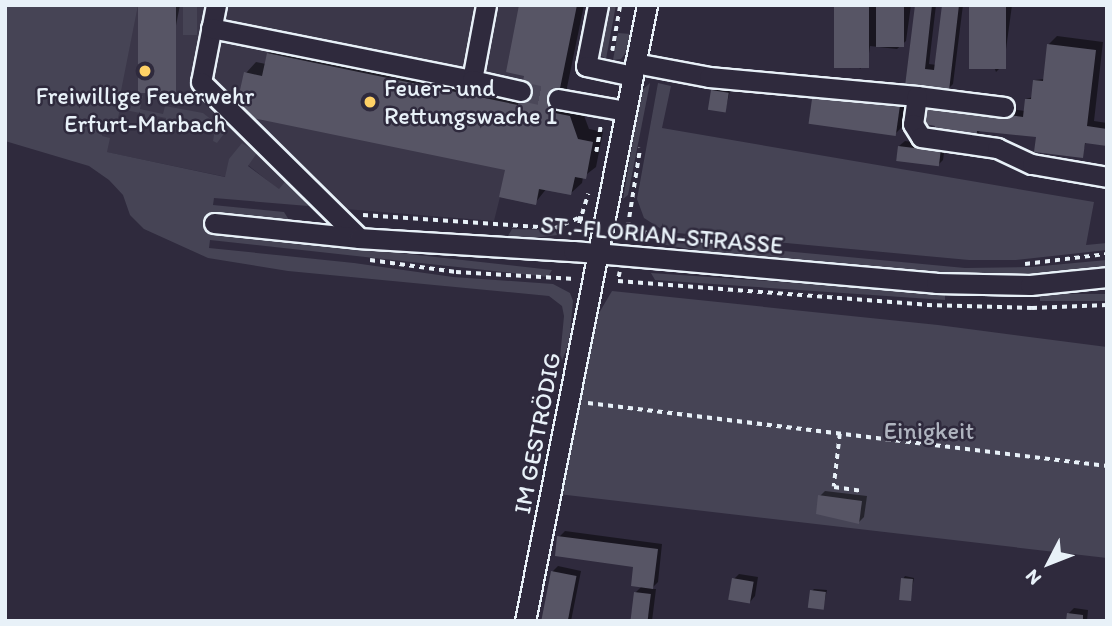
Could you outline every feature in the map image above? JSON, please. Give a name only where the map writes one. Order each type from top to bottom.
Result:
[{"type":"street","points":[[216,5],[201,82],[359,238]]},
{"type":"street","points":[[472,80],[486,5]]},
{"type":"street","points":[[598,5],[586,66],[608,71],[634,70],[917,96],[1004,107]]},
{"type":"street","name":"IM GESTRÖDIG","points":[[525,621],[647,5]]},
{"type":"street","points":[[211,28],[521,91]]},
{"type":"street","points":[[917,96],[914,124],[921,137],[997,148],[1032,164],[1107,177]]},
{"type":"street","points":[[558,99],[626,111]]},
{"type":"street","name":"ST.-FLORIAN-STRASSE","points":[[214,223],[359,238],[573,251],[936,283],[1030,285],[1107,277]]},
{"type":"path","points":[[608,71],[620,5]]},
{"type":"path","points":[[596,155],[604,107]]},
{"type":"path","points":[[622,257],[642,139]]},
{"type":"path","points":[[566,280],[578,218],[589,191]]},
{"type":"path","points":[[334,214],[555,228],[578,218],[628,229],[743,245]]},
{"type":"path","points":[[1021,264],[1107,254]]},
{"type":"path","points":[[360,258],[456,272],[618,281]]},
{"type":"path","points":[[567,401],[1107,466]]},
{"type":"path","points":[[840,434],[834,487],[861,491]]},
{"type":"shaded area","points":[[22,5],[577,5],[551,133],[593,142],[586,179],[575,177],[571,195],[540,189],[536,205],[500,197],[494,221],[308,206],[301,191],[288,178],[279,190],[248,165],[231,178],[5,131],[5,51]]},
{"type":"green space","points":[[5,5],[138,5],[121,91],[143,96],[140,109],[163,114],[165,106],[203,113],[226,131],[217,143],[213,141],[215,129],[172,120],[169,133],[163,132],[166,118],[151,115],[148,129],[142,127],[145,114],[120,109],[117,122],[105,120],[102,136],[110,138],[107,152],[225,177],[229,159],[242,143],[257,153],[248,166],[279,189],[288,178],[308,206],[214,198],[213,205],[284,212],[289,220],[213,213],[211,232],[552,270],[548,277],[210,240],[209,248],[354,263],[453,277],[553,284],[570,293],[573,301],[569,343],[559,368],[564,316],[562,306],[549,296],[288,271],[208,258],[144,229],[130,215],[123,195],[109,180],[89,166],[5,141]]},
{"type":"green space","points":[[183,5],[197,5],[197,35],[183,35]]},
{"type":"green space","points":[[605,5],[616,5],[606,59],[597,53]]},
{"type":"green space","points":[[618,33],[631,34],[628,50],[621,59],[613,60]]},
{"type":"green space","points":[[650,83],[628,195],[623,199],[641,91]]},
{"type":"green space","points":[[658,83],[671,86],[662,128],[1094,202],[1086,245],[1107,243],[1107,250],[1016,260],[969,260],[666,232],[644,218],[637,199]]},
{"type":"green space","points":[[512,229],[554,230],[558,235],[533,238],[508,236]]},
{"type":"green space","points":[[657,239],[965,268],[1031,267],[1107,260],[1107,267],[1031,275],[965,275],[729,256],[655,243]]},
{"type":"green space","points":[[651,273],[945,295],[945,300],[655,280]]},
{"type":"green space","name":"Einigkeit","points":[[612,291],[938,325],[1107,347],[1107,558],[558,494],[599,313]]},
{"type":"green space","points":[[1040,294],[1107,294],[1107,301],[1040,301]]},
{"type":"building","points":[[138,5],[176,5],[176,93],[138,93]]},
{"type":"building","name":"Feuer- und Rettungswache 1","points":[[519,5],[577,5],[555,113],[570,116],[578,139],[593,142],[586,179],[575,177],[571,195],[539,189],[536,205],[499,197],[505,170],[243,116],[244,110],[236,108],[244,72],[262,76],[267,53],[518,105],[524,76],[506,72]]},
{"type":"building","points":[[834,5],[869,5],[869,68],[834,68]]},
{"type":"building","points":[[876,5],[904,5],[904,47],[876,47]]},
{"type":"building","points":[[915,5],[932,5],[925,69],[934,70],[942,5],[959,5],[949,91],[905,86]]},
{"type":"building","points":[[969,5],[1006,5],[1006,69],[969,69]]},
{"type":"building","points":[[1047,44],[1096,50],[1087,126],[1107,129],[1107,146],[1085,143],[1083,158],[1034,152],[1036,137],[977,131],[976,142],[933,137],[935,126],[925,124],[928,103],[1023,117],[1025,99],[1031,99],[1033,80],[1043,81]]},
{"type":"building","points":[[711,90],[729,93],[726,113],[708,110]]},
{"type":"building","points":[[813,92],[900,104],[896,136],[809,124]]},
{"type":"building","points":[[898,146],[941,151],[939,166],[896,161]]},
{"type":"building","points":[[818,495],[862,501],[859,524],[816,514]]},
{"type":"building","points":[[557,536],[658,549],[653,589],[631,586],[633,567],[555,556]]},
{"type":"building","points":[[551,571],[577,576],[568,621],[541,621]]},
{"type":"building","points":[[732,578],[754,582],[750,603],[728,600]]},
{"type":"building","points":[[901,578],[913,579],[911,601],[899,600]]},
{"type":"building","points":[[810,590],[826,592],[824,610],[808,608]]},
{"type":"building","points":[[634,592],[651,594],[648,621],[630,621]]},
{"type":"building","points":[[1067,613],[1083,615],[1083,621],[1066,621]]},
{"type":"tunnel","points":[[521,91],[558,99]]},
{"type":"place","name":"Freiwillige Feuerwehr Erfurt-Marbach","points":[[145,71]]},
{"type":"place","name":"Feuer- und Rettungswache 1","points":[[370,102]]}]
